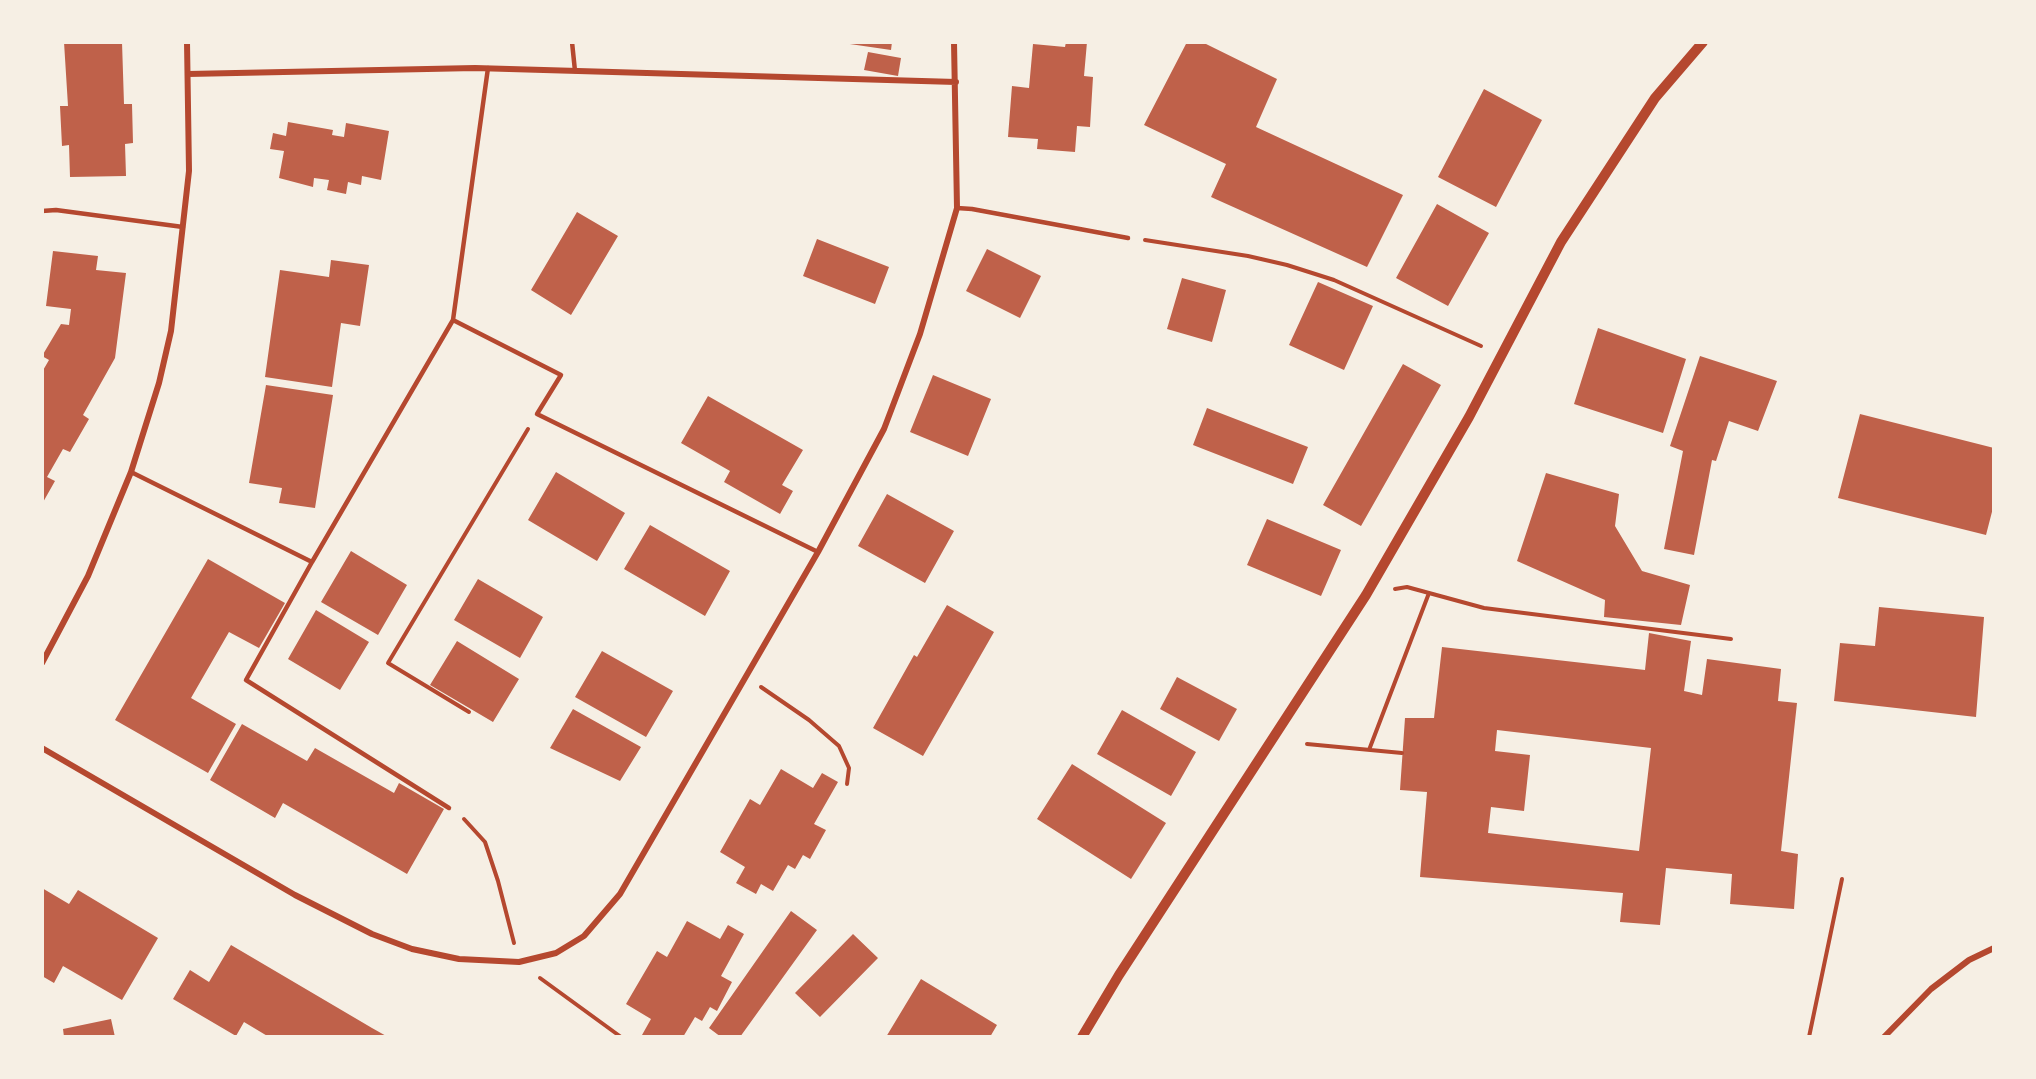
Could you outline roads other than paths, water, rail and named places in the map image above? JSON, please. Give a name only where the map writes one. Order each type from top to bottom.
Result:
[{"type":"street","points":[[42,663],[88,576],[131,472],[159,383],[171,331],[189,171],[187,42]]},
{"type":"street","points":[[42,748],[295,895],[372,934],[412,949],[459,959],[519,963],[556,953],[584,936],[620,894],[818,552],[884,429],[920,334],[957,208],[954,42]]},
{"type":"street","points":[[1082,1037],[1132,955],[1366,595],[1469,417],[1561,242],[1655,98],[1703,42]]},
{"type":"street","points":[[188,74],[488,68],[956,82]]},
{"type":"street","points":[[1884,1037],[1931,988],[1969,960],[1994,948]]},
{"type":"lane","points":[[572,42],[575,71]]},
{"type":"lane","points":[[449,808],[246,680],[453,320],[488,68]]},
{"type":"lane","points":[[957,208],[972,208],[1128,238]]},
{"type":"lane","points":[[42,211],[56,210],[183,227]]},
{"type":"lane","points":[[453,320],[561,375],[537,414],[818,552]]},
{"type":"lane","points":[[131,472],[312,562]]}]
